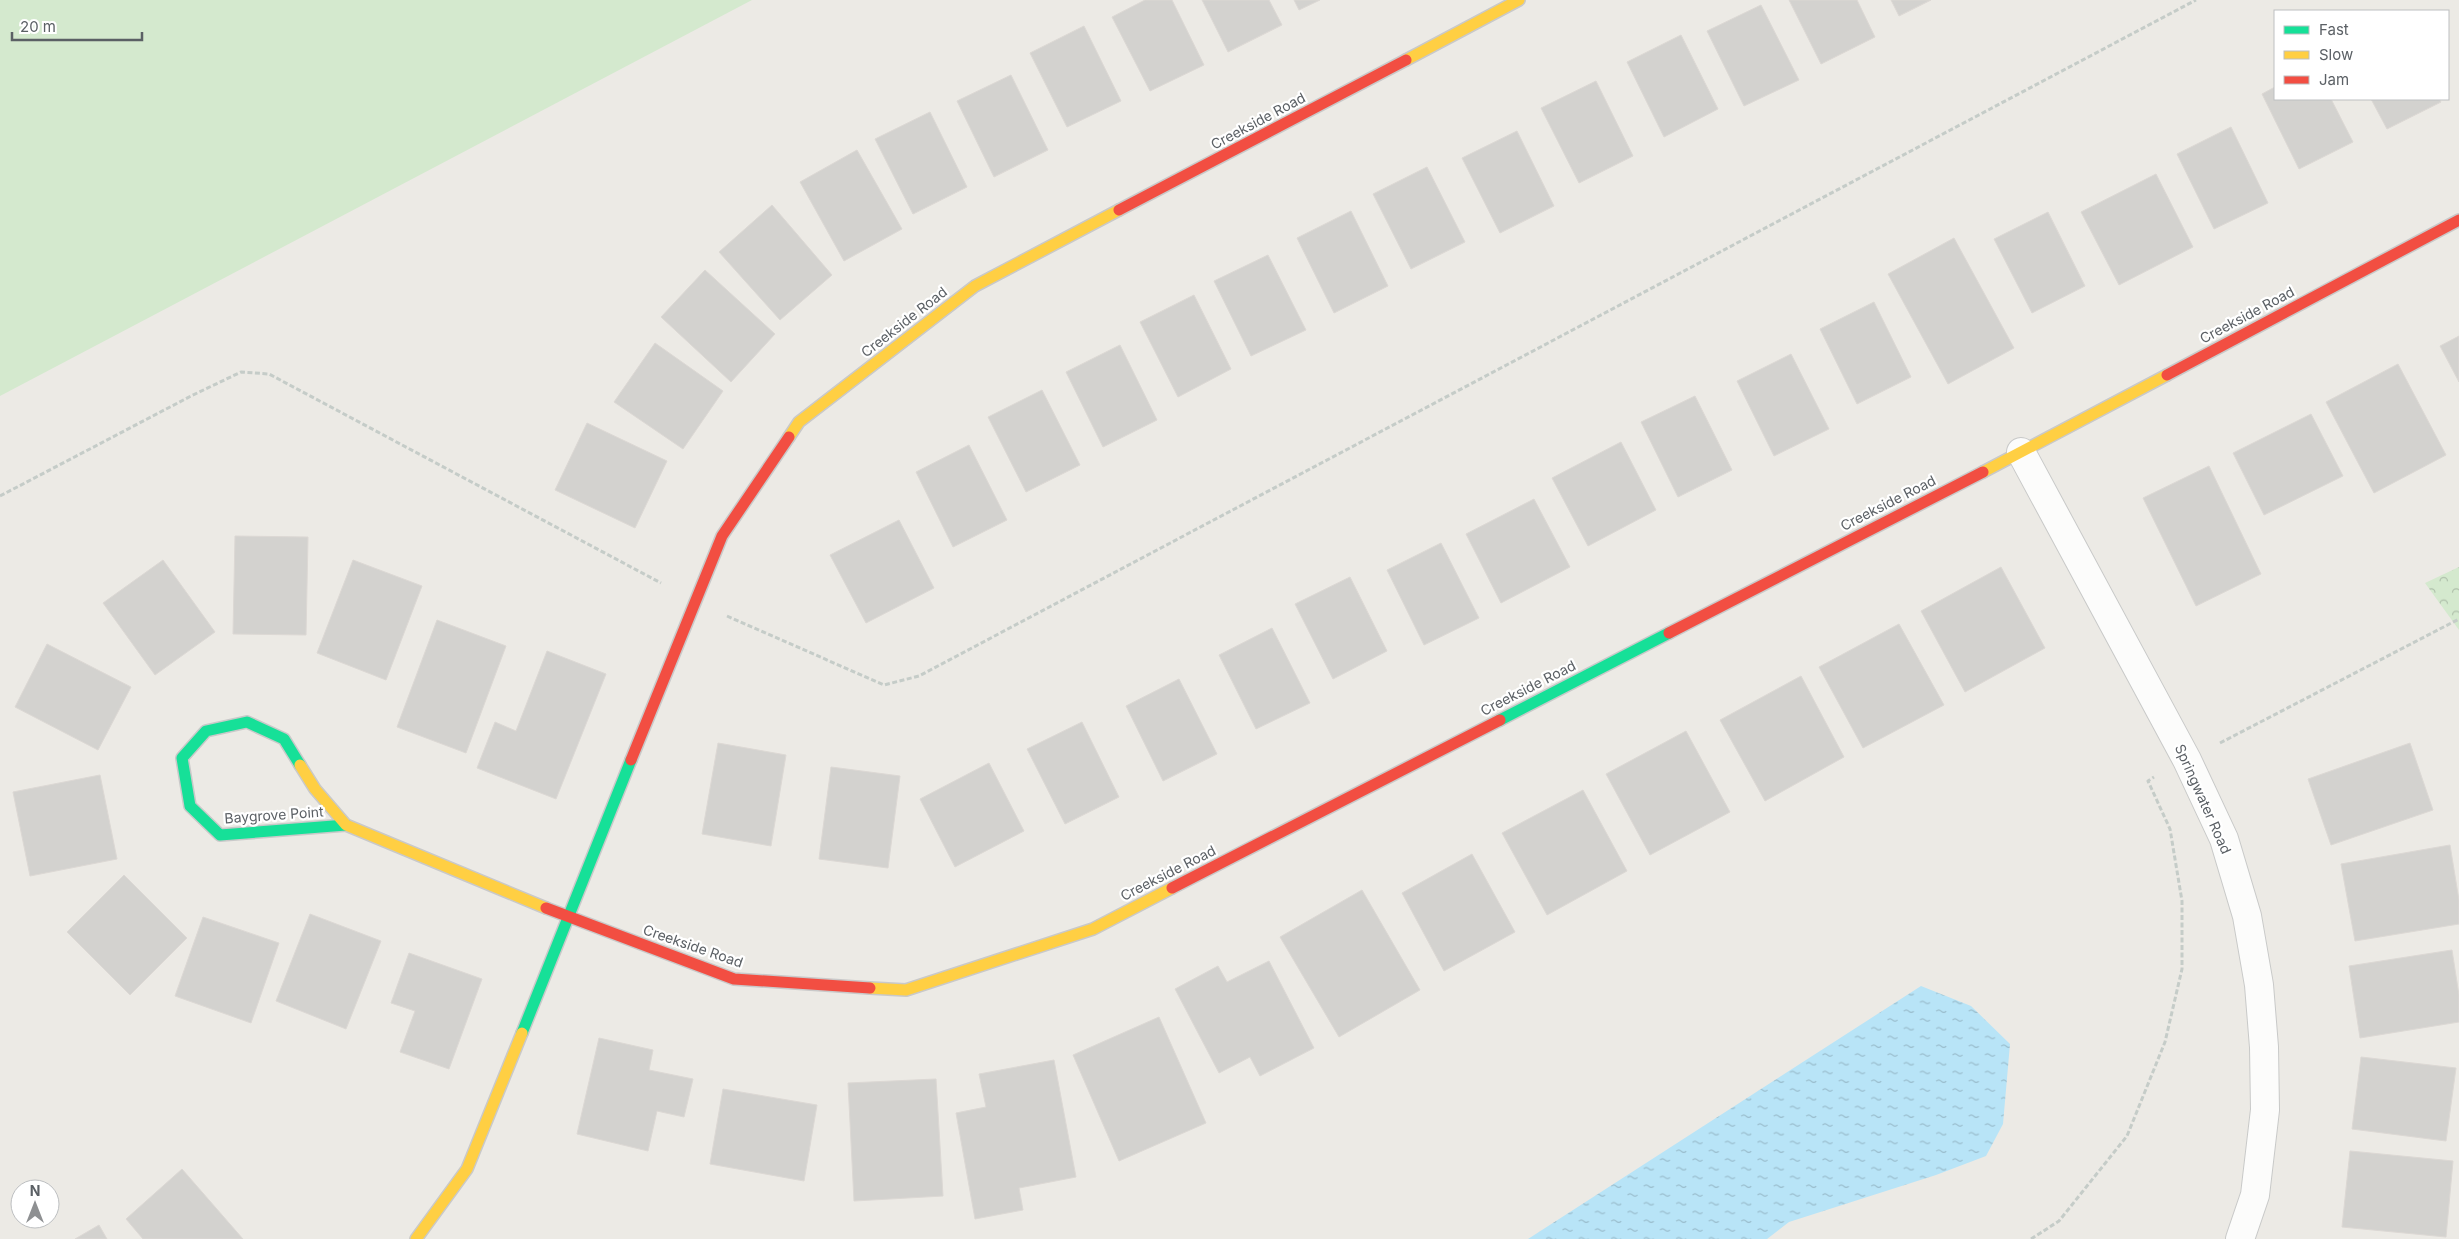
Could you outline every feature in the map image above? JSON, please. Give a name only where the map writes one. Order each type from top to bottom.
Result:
[{"type":"street","name":"Creekside Road","points":[[416,1239],[467,1169],[570,917],[694,601],[722,536],[799,422],[974,286],[1519,0]]},
{"type":"street","name":"Creekside Road","points":[[570,917],[734,979],[906,990],[1093,929],[2021,452],[2459,220]]},
{"type":"street","name":"Springwater Road","points":[[2021,452],[2187,760],[2224,838],[2247,916],[2259,985],[2264,1047],[2264,1110],[2255,1195],[2240,1239]]},
{"type":"street","name":"Baygrove Point","points":[[346,825],[264,834],[220,835],[190,806],[182,758],[206,731],[247,722],[284,739],[315,789],[346,825],[570,917]]},
{"type":"path","points":[[0,496],[191,396],[241,372],[269,374],[694,601],[826,661],[884,685],[919,676],[2196,0]]},
{"type":"path","points":[[2031,1239],[2059,1221],[2126,1136],[2165,1042],[2182,969],[2182,901],[2170,829],[2148,781],[2459,619]]},
{"type":"green space","points":[[0,0],[752,0],[0,396]]},
{"type":"green space","points":[[2459,567],[2459,630],[2425,583]]},
{"type":"water","points":[[1921,986],[1971,1006],[2010,1044],[2003,1124],[1986,1156],[1936,1175],[1789,1222],[1767,1239],[1528,1239]]},
{"type":"building","points":[[1145,0],[1172,0],[1204,65],[1150,91],[1112,17]]},
{"type":"building","points":[[1202,0],[1269,0],[1282,25],[1228,52]]},
{"type":"building","points":[[1294,0],[1320,0],[1299,10]]},
{"type":"building","points":[[1789,0],[1857,0],[1875,37],[1821,64]]},
{"type":"building","points":[[1891,0],[1931,0],[1899,16]]},
{"type":"building","points":[[1761,5],[1799,80],[1744,106],[1707,31]]},
{"type":"building","points":[[1084,26],[1121,101],[1067,127],[1030,53]]},
{"type":"building","points":[[1681,35],[1718,109],[1664,137],[1627,62]]},
{"type":"building","points":[[1011,75],[1048,150],[994,177],[957,101]]},
{"type":"building","points":[[1596,81],[1633,156],[1579,183],[1541,108]]},
{"type":"building","points":[[2274,88],[2274,100],[2332,100],[2353,142],[2299,169],[2262,94]]},
{"type":"building","points":[[2372,100],[2440,100],[2441,102],[2387,129]]},
{"type":"building","points":[[930,112],[967,187],[913,214],[875,139]]},
{"type":"building","points":[[2231,127],[2268,203],[2214,229],[2177,154]]},
{"type":"building","points":[[1517,131],[1554,206],[1500,233],[1462,158]]},
{"type":"building","points":[[857,150],[902,229],[844,261],[800,182]]},
{"type":"building","points":[[1427,167],[1465,242],[1411,269],[1373,194]]},
{"type":"building","points":[[2156,174],[2193,247],[2119,285],[2081,212]]},
{"type":"building","points":[[772,205],[832,275],[780,320],[719,252]]},
{"type":"building","points":[[1351,211],[1388,286],[1334,313],[1297,238]]},
{"type":"building","points":[[2048,212],[2085,286],[2032,313],[1994,239]]},
{"type":"building","points":[[1954,238],[2014,348],[1948,384],[1888,274]]},
{"type":"building","points":[[1268,255],[1306,330],[1251,356],[1214,281]]},
{"type":"building","points":[[705,270],[775,334],[731,382],[661,317]]},
{"type":"building","points":[[1194,295],[1231,369],[1178,397],[1140,322]]},
{"type":"building","points":[[1874,302],[1911,377],[1857,404],[1820,329]]},
{"type":"building","points":[[2459,336],[2459,382],[2440,346]]},
{"type":"building","points":[[655,343],[723,391],[683,449],[614,402]]},
{"type":"building","points":[[1120,345],[1157,420],[1103,447],[1066,372]]},
{"type":"building","points":[[1791,354],[1829,429],[1774,456],[1737,381]]},
{"type":"building","points":[[2398,364],[2446,455],[2374,493],[2326,402]]},
{"type":"building","points":[[1042,390],[1080,465],[1026,492],[988,417]]},
{"type":"building","points":[[1695,396],[1732,470],[1678,497],[1641,422]]},
{"type":"building","points":[[2311,414],[2343,476],[2264,515],[2233,453]]},
{"type":"building","points":[[587,423],[667,461],[635,528],[555,490]]},
{"type":"building","points":[[1621,442],[1656,510],[1588,546],[1552,478]]},
{"type":"building","points":[[969,445],[1007,520],[953,547],[916,472]]},
{"type":"building","points":[[2209,466],[2261,574],[2196,606],[2143,498]]},
{"type":"building","points":[[1534,499],[1570,567],[1501,603],[1466,534]]},
{"type":"building","points":[[899,520],[934,588],[866,623],[830,555]]},
{"type":"building","points":[[235,536],[308,537],[306,635],[233,634]]},
{"type":"building","points":[[1441,543],[1479,618],[1424,645],[1387,570]]},
{"type":"building","points":[[163,560],[215,632],[155,675],[103,603]]},
{"type":"building","points":[[353,560],[422,586],[386,680],[317,653]]},
{"type":"building","points":[[2001,567],[2045,648],[1965,692],[1921,611]]},
{"type":"building","points":[[1350,577],[1387,651],[1333,679],[1295,604]]},
{"type":"building","points":[[437,620],[506,646],[466,753],[397,727]]},
{"type":"building","points":[[1899,624],[1944,705],[1863,748],[1819,667]]},
{"type":"building","points":[[1272,628],[1310,703],[1256,729],[1219,655]]},
{"type":"building","points":[[47,644],[131,687],[98,750],[15,707]]},
{"type":"building","points":[[547,651],[606,674],[556,799],[477,768],[495,722],[516,731]]},
{"type":"building","points":[[1801,676],[1844,757],[1765,801],[1720,720]]},
{"type":"building","points":[[1179,679],[1217,754],[1163,781],[1126,706]]},
{"type":"building","points":[[1082,722],[1119,797],[1065,824],[1027,749]]},
{"type":"building","points":[[1686,731],[1730,812],[1650,855],[1606,774]]},
{"type":"building","points":[[718,743],[786,755],[771,846],[702,834]]},
{"type":"building","points":[[2410,743],[2433,810],[2331,845],[2308,779]]},
{"type":"building","points":[[989,763],[1024,831],[955,867],[920,799]]},
{"type":"building","points":[[831,767],[900,776],[888,868],[819,859]]},
{"type":"building","points":[[100,775],[117,859],[30,876],[13,792]]},
{"type":"building","points":[[1583,790],[1627,871],[1547,915],[1502,833]]},
{"type":"building","points":[[2450,845],[2459,900],[2459,924],[2355,941],[2341,864]]},
{"type":"building","points":[[1472,854],[1515,932],[1444,971],[1402,893]]},
{"type":"building","points":[[124,875],[187,938],[130,995],[67,932]]},
{"type":"building","points":[[1362,890],[1420,990],[1339,1037],[1280,937]]},
{"type":"building","points":[[310,914],[381,941],[346,1029],[276,1001]]},
{"type":"building","points":[[203,917],[279,943],[251,1023],[175,996]]},
{"type":"building","points":[[2452,950],[2459,995],[2459,1022],[2360,1038],[2349,966]]},
{"type":"building","points":[[409,953],[482,979],[449,1069],[400,1052],[415,1011],[391,1003]]},
{"type":"building","points":[[1269,961],[1314,1048],[1260,1076],[1250,1057],[1219,1073],[1175,989],[1218,966],[1227,982]]},
{"type":"building","points":[[1159,1017],[1206,1123],[1119,1161],[1073,1055]]},
{"type":"building","points":[[599,1038],[653,1050],[649,1070],[693,1079],[684,1117],[657,1111],[648,1151],[577,1134]]},
{"type":"building","points":[[2361,1057],[2456,1068],[2446,1141],[2352,1129]]},
{"type":"building","points":[[1054,1060],[1076,1177],[1019,1188],[1023,1210],[975,1219],[956,1113],[986,1107],[979,1074]]},
{"type":"building","points":[[936,1079],[943,1196],[854,1201],[848,1083]]},
{"type":"building","points":[[723,1089],[817,1105],[804,1181],[710,1164]]},
{"type":"building","points":[[2350,1151],[2453,1161],[2446,1237],[2342,1227]]},
{"type":"building","points":[[182,1169],[243,1239],[143,1239],[126,1219]]},
{"type":"building","points":[[99,1225],[107,1239],[75,1239]]},
{"type":"traffic: fast","points":[[1500,720],[1669,633]]},
{"type":"traffic: fast","points":[[300,765],[284,739],[247,722],[206,731],[182,758],[190,806],[220,835],[346,825]]},
{"type":"traffic: fast","points":[[522,1033],[631,760]]},
{"type":"traffic: slow","points":[[1406,60],[1519,0]]},
{"type":"traffic: slow","points":[[789,437],[799,422],[975,286],[1119,210]]},
{"type":"traffic: slow","points":[[1983,472],[2167,375]]},
{"type":"traffic: slow","points":[[300,765],[315,789],[346,825],[546,908]]},
{"type":"traffic: slow","points":[[870,988],[906,990],[1093,929],[1172,888]]},
{"type":"traffic: slow","points":[[416,1239],[467,1169],[522,1033]]},
{"type":"traffic: jam","points":[[1119,210],[1406,60]]},
{"type":"traffic: jam","points":[[2167,375],[2459,220]]},
{"type":"traffic: jam","points":[[631,760],[722,536],[789,437]]},
{"type":"traffic: jam","points":[[1669,633],[1983,472]]},
{"type":"traffic: jam","points":[[1172,888],[1500,720]]},
{"type":"traffic: jam","points":[[546,908],[734,979],[870,988]]}]
